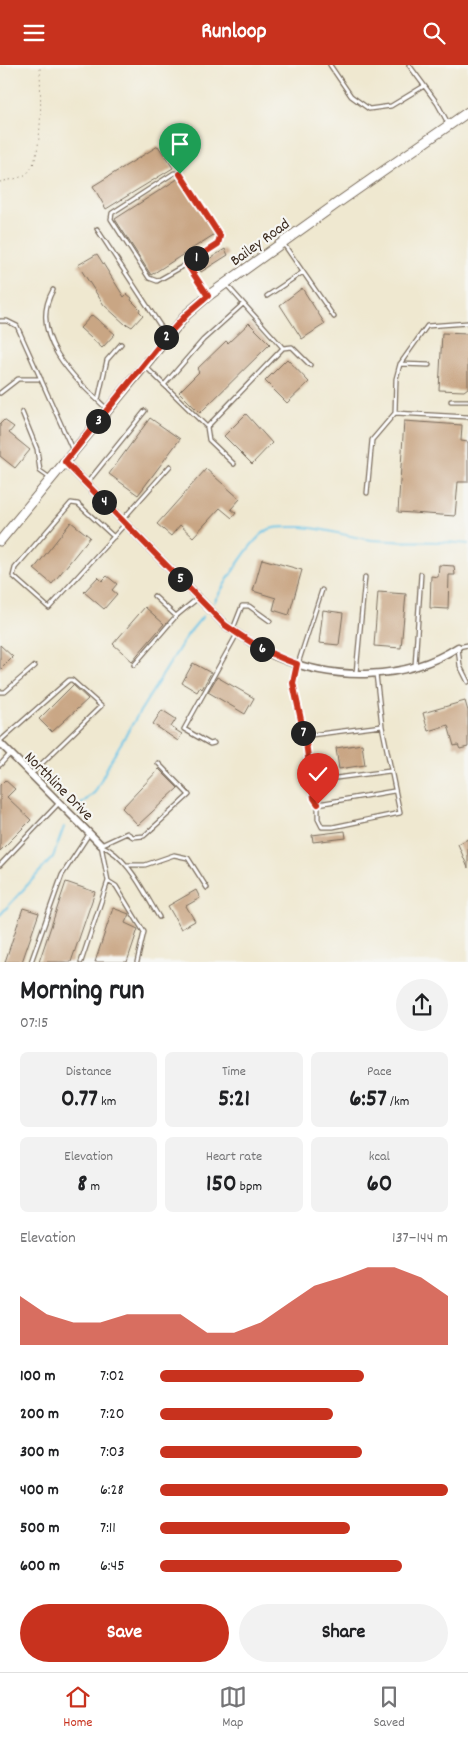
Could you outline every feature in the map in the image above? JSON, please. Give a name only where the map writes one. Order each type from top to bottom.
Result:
[{"type":"street","name":"Bailey Road","points":[[0,541],[187,314],[208,296],[468,112]]},
{"type":"street","points":[[65,462],[198,598],[235,631],[276,657],[315,669],[356,674],[376,673],[415,666],[441,657],[458,647]]},
{"type":"street","name":"Northline Drive","points":[[0,742],[30,775],[101,845]]},
{"type":"lane","points":[[330,65],[351,96],[369,109],[391,106],[424,86]]},
{"type":"lane","points":[[409,65],[438,103],[449,125]]},
{"type":"lane","points":[[174,173],[180,174],[220,236],[218,244],[187,264],[158,281],[149,278],[111,219],[112,213],[174,173]]},
{"type":"lane","points":[[97,229],[167,336]]},
{"type":"lane","points":[[283,243],[334,317]]},
{"type":"lane","points":[[187,264],[208,296]]},
{"type":"lane","points":[[267,297],[303,272]]},
{"type":"lane","points":[[225,284],[283,348]]},
{"type":"lane","points":[[53,289],[45,311],[50,337],[59,358],[72,376],[108,409]]},
{"type":"lane","points":[[164,385],[203,339],[243,304]]},
{"type":"lane","points":[[0,321],[7,321],[17,326],[73,451]]},
{"type":"lane","points":[[366,493],[372,440],[395,413],[396,379],[400,364],[427,326],[468,323]]},
{"type":"lane","points":[[98,401],[107,360],[121,345]]},
{"type":"lane","points":[[207,427],[283,348],[292,347],[310,365]]},
{"type":"lane","points":[[400,364],[429,365]]},
{"type":"lane","points":[[144,365],[207,427],[209,440],[234,464]]},
{"type":"lane","points":[[0,393],[18,379],[41,379]]},
{"type":"lane","points":[[451,401],[468,401]]},
{"type":"lane","points":[[22,411],[37,449],[40,471],[50,479]]},
{"type":"lane","points":[[87,484],[145,411]]},
{"type":"lane","points":[[395,413],[468,417]]},
{"type":"lane","points":[[114,537],[78,504],[71,503],[15,568],[13,576],[49,608],[114,537],[170,466]]},
{"type":"lane","points":[[415,666],[421,574]]},
{"type":"lane","points":[[356,674],[365,577]]},
{"type":"lane","points":[[322,590],[297,664],[293,683],[313,781],[314,798],[318,804],[318,819],[322,827],[333,827],[400,813],[382,726],[376,673]]},
{"type":"lane","points":[[154,596],[176,616]]},
{"type":"lane","points":[[134,665],[176,616],[198,598]]},
{"type":"lane","points":[[214,743],[210,744],[184,729],[235,631],[242,606],[249,607],[270,621]]},
{"type":"lane","points":[[468,645],[458,647],[460,666],[468,682]]},
{"type":"lane","points":[[0,691],[5,692],[35,666]]},
{"type":"lane","points":[[0,742],[69,680],[72,680],[101,706],[30,775]]},
{"type":"lane","points":[[303,736],[382,726]]},
{"type":"lane","points":[[0,765],[10,754]]},
{"type":"lane","points":[[101,845],[127,833],[133,837],[144,836],[189,795],[158,763]]},
{"type":"lane","points":[[313,781],[390,771]]},
{"type":"lane","points":[[318,804],[394,791]]},
{"type":"lane","points":[[0,865],[59,803]]},
{"type":"lane","points":[[31,962],[62,875],[90,834]]},
{"type":"lane","points":[[101,845],[114,851],[127,865],[159,917]]},
{"type":"lane","points":[[81,962],[108,881],[101,845]]},
{"type":"lane","points":[[127,865],[145,865],[174,855],[188,858],[207,888]]},
{"type":"lane","points":[[108,881],[116,886],[144,932],[137,962]]},
{"type":"path","points":[[0,182],[26,174],[35,162],[38,147],[40,65]]},
{"type":"building","points":[[158,146],[173,168],[106,209],[93,186]]},
{"type":"building","points":[[179,178],[215,234],[151,275],[115,219]]},
{"type":"building","points":[[225,249],[228,255],[201,272],[198,266]]},
{"type":"building","points":[[97,254],[124,297],[127,294],[132,298],[131,300],[143,315],[132,327],[126,325],[104,305],[78,265]]},
{"type":"building","points":[[302,288],[325,324],[302,339],[280,305]]},
{"type":"building","points":[[92,315],[115,334],[102,348],[80,328]]},
{"type":"building","points":[[249,323],[270,344],[200,413],[179,392],[199,372],[197,369],[226,341],[228,343]]},
{"type":"building","points":[[442,333],[468,334],[468,388],[464,391],[439,390]]},
{"type":"building","points":[[287,359],[309,382],[287,403],[265,381]]},
{"type":"building","points":[[246,414],[272,443],[252,464],[224,436]]},
{"type":"building","points":[[150,418],[180,439],[138,495],[109,474]]},
{"type":"building","points":[[4,420],[14,427],[9,433],[30,450],[15,468],[0,456],[0,424]]},
{"type":"building","points":[[404,421],[462,425],[461,441],[468,442],[468,482],[458,482],[455,516],[398,512]]},
{"type":"building","points":[[206,469],[240,499],[231,509],[236,513],[232,518],[220,508],[193,537],[180,525],[171,536],[157,524]]},
{"type":"building","points":[[71,522],[90,537],[52,584],[34,569]]},
{"type":"building","points":[[262,559],[302,570],[289,615],[273,610],[276,598],[253,591]]},
{"type":"building","points":[[439,565],[454,566],[455,575],[449,575],[448,609],[430,608],[431,576],[438,577]]},
{"type":"building","points":[[107,576],[117,584],[112,590],[117,594],[104,609],[84,592],[98,577],[102,581]]},
{"type":"building","points":[[378,592],[406,594],[401,648],[374,646]]},
{"type":"building","points":[[145,607],[164,624],[132,661],[113,644]]},
{"type":"building","points":[[323,610],[343,613],[339,645],[319,643]]},
{"type":"building","points":[[0,645],[13,657],[0,670]]},
{"type":"building","points":[[193,663],[211,673],[202,689],[200,687],[197,692],[182,683]]},
{"type":"building","points":[[217,677],[254,698],[245,714],[208,692]]},
{"type":"building","points":[[73,685],[88,699],[52,732],[39,719]]},
{"type":"building","points":[[465,701],[468,711],[468,747],[460,749],[458,745],[454,746],[448,725],[428,731],[423,713]]},
{"type":"building","points":[[162,710],[176,719],[171,727],[182,734],[178,741],[153,724]]},
{"type":"building","points":[[362,744],[365,765],[339,769],[336,748]]},
{"type":"building","points":[[159,769],[178,788],[138,825],[122,808]]},
{"type":"building","points":[[5,780],[15,789],[7,797],[31,820],[0,851],[0,785]]},
{"type":"building","points":[[345,831],[346,838],[313,842],[312,835]]},
{"type":"building","points":[[468,839],[468,868],[458,844]]},
{"type":"building","points":[[66,882],[95,892],[71,962],[39,962]]},
{"type":"building","points":[[196,890],[200,898],[186,906],[195,921],[181,929],[168,906]]},
{"type":"building","points":[[23,908],[39,913],[22,962],[5,962]]},
{"type":"building","points":[[113,908],[129,914],[125,923],[138,929],[127,962],[95,962]]},
{"type":"waterway","points":[[214,602],[247,550],[263,533],[273,528],[310,528],[372,540],[468,544]]},
{"type":"waterway","points":[[78,807],[95,792],[111,760],[139,713],[188,634],[203,616]]},
{"type":"waterway","points":[[0,915],[53,857],[64,827]]},
{"type":"route","points":[[180,174],[220,236],[218,244],[187,264],[208,296],[187,314],[167,336],[65,462],[225,625],[252,644],[276,657],[297,664],[293,683],[313,781],[314,798],[318,804]]}]
